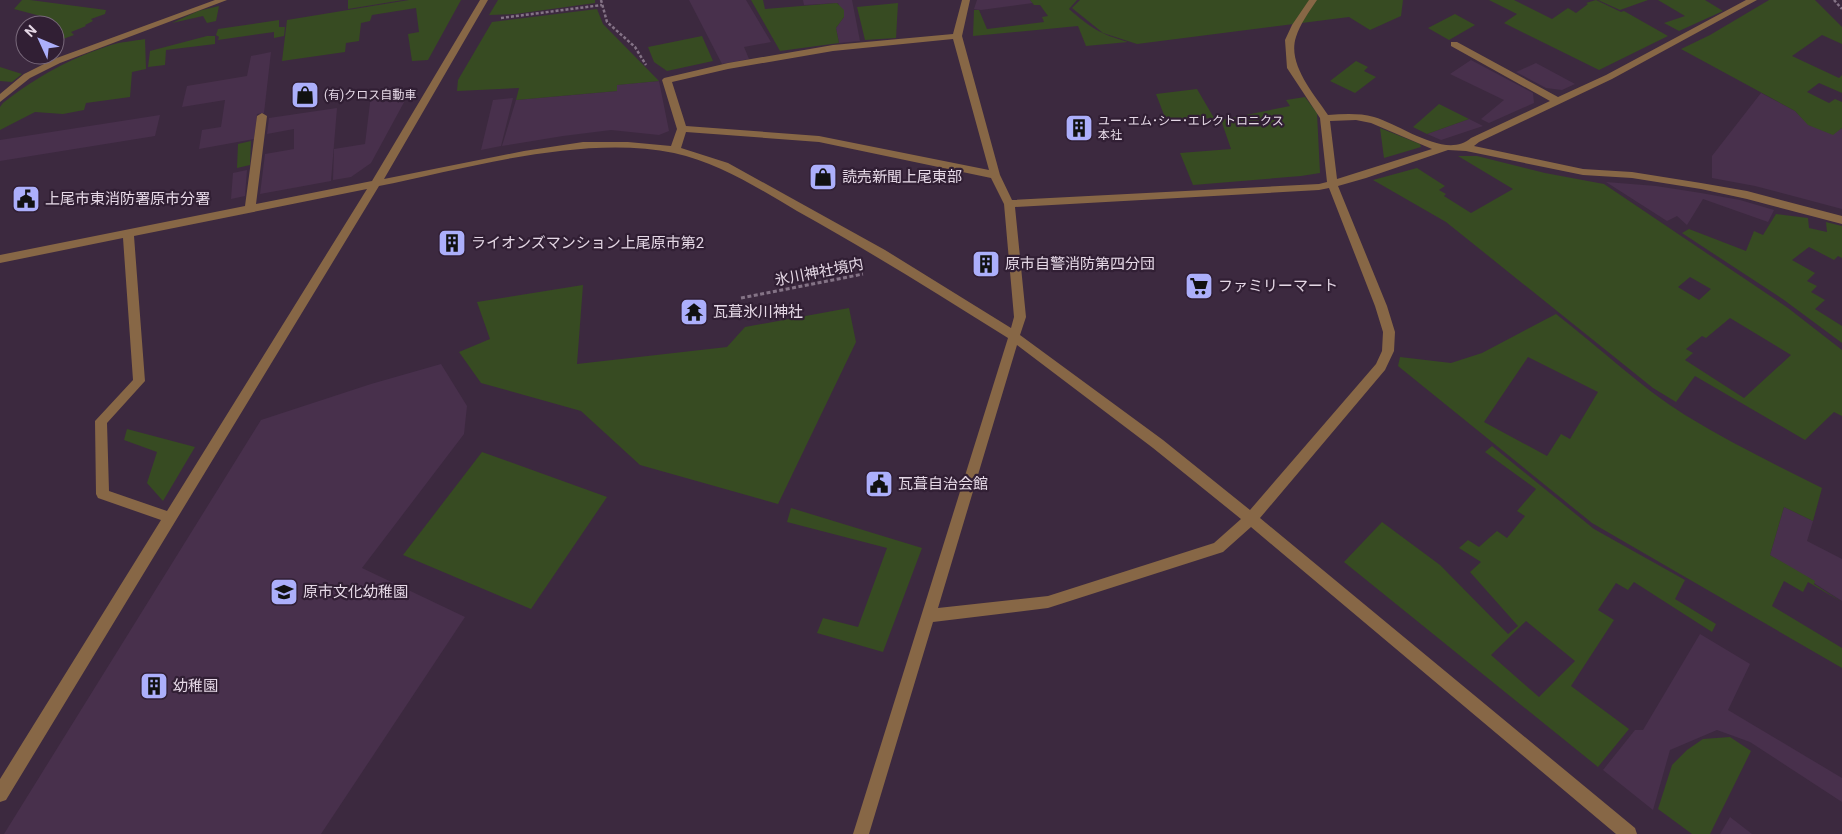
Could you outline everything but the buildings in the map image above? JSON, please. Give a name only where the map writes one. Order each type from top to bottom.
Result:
[{"type":"street","points":[[0,99],[27,76],[57,61],[223,0]]},
{"type":"street","points":[[2,786],[375,185],[484,0]]},
{"type":"street","points":[[860,834],[1020,317],[1009,204],[995,175],[957,36],[966,0]]},
{"type":"street","points":[[928,616],[1048,602],[1218,548],[1251,519],[1381,367],[1388,351],[1389,332],[1381,306],[1332,183],[1325,118],[1292,68],[1290,40],[1296,25],[1313,0]]},
{"type":"street","points":[[1466,148],[1475,140],[1667,47],[1754,0]]},
{"type":"street","points":[[675,150],[682,129],[667,80],[728,66],[833,48],[957,36]]},
{"type":"street","points":[[1454,44],[1557,101]]},
{"type":"street","points":[[250,210],[262,116]]},
{"type":"street","points":[[1325,118],[1356,117],[1373,120],[1441,149]]},
{"type":"street","points":[[682,129],[819,139],[995,175]]},
{"type":"street","points":[[0,259],[524,154],[583,146],[628,145],[675,150],[724,165],[902,267],[1014,336],[1158,444],[1251,519],[1629,834]]},
{"type":"street","points":[[1009,204],[1318,187],[1362,176],[1447,147],[1466,148],[1583,172],[1632,175],[1701,186],[1746,195],[1842,220]]},
{"type":"street","points":[[128,234],[139,381],[101,421],[103,494],[170,518]]},
{"type":"path","points":[[600,0],[607,22],[635,47],[647,66],[667,80]]},
{"type":"path","points":[[1834,0],[1842,9]]},
{"type":"path","points":[[495,19],[602,5]]},
{"type":"path","name":"氷川神社境内","points":[[741,298],[902,267]]},
{"type":"shaded area","points":[[689,0],[746,0],[771,42],[744,47],[749,59],[722,64]]},
{"type":"shaded area","points":[[803,0],[852,0],[860,41],[839,43],[836,28],[844,17],[838,3],[804,5]]},
{"type":"shaded area","points":[[977,0],[1030,0],[1033,3],[981,10],[974,9]]},
{"type":"shaded area","points":[[271,52],[264,113],[257,114],[254,139],[199,149],[202,130],[221,127],[225,100],[182,107],[187,86],[247,76],[251,56]]},
{"type":"shaded area","points":[[1471,60],[1533,93],[1534,103],[1489,123],[1481,119],[1504,100],[1450,74]]},
{"type":"shaded area","points":[[1536,63],[1575,84],[1562,90],[1546,88],[1516,72]]},
{"type":"shaded area","points":[[659,81],[669,131],[659,135],[611,130],[502,146],[516,100],[617,91],[616,85]]},
{"type":"shaded area","points":[[409,93],[371,163],[351,177],[333,180],[334,149],[365,144],[371,95]]},
{"type":"shaded area","points":[[1761,93],[1795,111],[1809,125],[1832,134],[1842,128],[1842,209],[1755,186],[1712,178],[1712,156]]},
{"type":"shaded area","points":[[513,98],[501,146],[481,150],[493,100]]},
{"type":"shaded area","points":[[337,108],[331,181],[260,194],[265,154],[294,149],[294,129],[267,134],[269,118]]},
{"type":"shaded area","points":[[160,115],[155,136],[0,161],[0,140]]},
{"type":"shaded area","points":[[1469,119],[1483,126],[1441,140],[1427,134]]},
{"type":"shaded area","points":[[247,170],[245,196],[231,199],[233,173]]},
{"type":"shaded area","points":[[1606,182],[1656,186],[1701,193],[1740,200],[1774,210],[1768,222],[1703,199],[1687,225],[1677,216],[1667,221]]},
{"type":"shaded area","name":"原市文化幼稚園","points":[[441,364],[467,406],[464,434],[362,568],[465,617],[321,834],[4,834],[261,420],[371,384]]},
{"type":"shaded area","points":[[1784,507],[1813,521],[1807,541],[1842,559],[1842,601],[1770,555]]},
{"type":"shaded area","points":[[1700,634],[1750,664],[1728,710],[1842,778],[1842,802],[1750,742],[1717,730],[1670,750],[1653,810],[1603,770],[1635,730],[1643,730]]},
{"type":"shaded area","points":[[1730,817],[1752,834],[1720,834]]},
{"type":"green space","points":[[22,0],[30,0],[106,10],[105,14],[91,19],[93,21],[71,32],[74,35],[65,38],[65,15],[37,15],[14,9]]},
{"type":"green space","points":[[348,0],[403,0],[348,9]]},
{"type":"green space","points":[[409,0],[461,0],[428,60],[412,61],[408,34],[419,32],[416,8],[372,15],[370,21],[361,23],[359,41],[346,43],[345,52],[282,61],[287,20]]},
{"type":"green space","points":[[498,0],[595,0],[595,3],[515,14],[489,15]]},
{"type":"green space","points":[[751,0],[763,0],[765,9],[837,3],[844,10],[844,17],[836,28],[839,43],[780,51]]},
{"type":"green space","points":[[1030,0],[1077,0],[1069,9],[1077,16],[1103,33],[1128,42],[1086,46],[1078,26],[973,36],[974,10],[979,10],[987,29],[1044,22],[1042,17],[1048,16],[1040,5],[1034,5]]},
{"type":"green space","points":[[1080,0],[1403,0],[1401,16],[1370,30],[1349,17],[1137,44],[1103,33],[1072,8]]},
{"type":"green space","points":[[1489,0],[1514,0],[1552,19],[1568,8],[1576,13],[1588,4],[1586,3],[1596,0],[1621,12],[1624,11],[1668,36],[1599,70],[1504,23],[1517,14]]},
{"type":"green space","points":[[1598,0],[1648,0],[1620,10]]},
{"type":"green space","points":[[1658,0],[1705,0],[1723,11],[1679,31],[1664,23],[1685,16]]},
{"type":"green space","points":[[1769,0],[1815,0],[1842,27],[1842,44],[1822,35],[1792,56],[1839,78],[1842,75],[1842,93],[1819,83],[1807,92],[1829,103],[1835,99],[1842,102],[1842,128],[1833,135],[1808,125],[1795,111],[1681,49],[1710,35]]},
{"type":"green space","points":[[898,3],[896,38],[865,40],[857,7]]},
{"type":"green space","points":[[219,6],[216,21],[207,23],[203,16],[172,23],[198,11]]},
{"type":"green space","points":[[597,9],[603,24],[659,81],[617,85],[617,91],[516,100],[519,88],[457,91],[458,80],[492,22]]},
{"type":"green space","points":[[1455,14],[1475,25],[1449,40],[1428,28]]},
{"type":"green space","points":[[279,20],[279,27],[285,27],[284,36],[274,38],[274,32],[218,40],[219,37],[216,35],[218,29]]},
{"type":"green space","points":[[207,36],[215,36],[215,44],[166,50],[165,65],[148,67],[150,51]]},
{"type":"green space","points":[[702,36],[713,61],[667,71],[654,62],[648,47]]},
{"type":"green space","points":[[145,39],[146,69],[132,72],[130,97],[86,103],[84,110],[63,114],[35,112],[0,130],[0,107],[3,103],[41,76],[65,65],[67,62],[115,44]]},
{"type":"green space","points":[[1356,61],[1368,67],[1364,71],[1376,77],[1355,93],[1330,81]]},
{"type":"green space","points":[[0,67],[22,74],[12,82],[0,81]]},
{"type":"green space","points":[[1197,89],[1214,118],[1166,120],[1156,94]]},
{"type":"green space","points":[[1305,97],[1317,113],[1320,173],[1193,185],[1180,153],[1231,149],[1221,120],[1290,106],[1286,100]]},
{"type":"green space","points":[[1439,104],[1469,119],[1427,134],[1413,127]]},
{"type":"green space","points":[[1380,128],[1420,144],[1421,147],[1384,158]]},
{"type":"green space","points":[[251,141],[250,165],[237,168],[238,144]]},
{"type":"green space","points":[[1458,156],[1477,156],[1545,173],[1604,184],[1788,308],[1842,350],[1842,416],[1834,412],[1805,440],[1695,376],[1676,402],[1653,388],[1446,222],[1373,180],[1417,168],[1445,186],[1439,190],[1446,194],[1444,196],[1471,213],[1513,189]],"holes":[[[1690,277],[1711,289],[1699,300],[1678,287]],[[1730,318],[1791,355],[1744,398],[1685,360],[1693,353],[1686,349],[1702,336],[1706,338]]]},
{"type":"green space","points":[[1776,214],[1808,218],[1809,228],[1827,232],[1826,222],[1842,226],[1842,258],[1838,256],[1834,260],[1809,247],[1792,260],[1815,273],[1807,281],[1817,286],[1811,292],[1825,300],[1815,309],[1842,326],[1842,343],[1784,300],[1682,233],[1689,229],[1746,251],[1754,231],[1763,235]]},
{"type":"green space","points":[[583,285],[577,364],[727,347],[745,327],[849,308],[856,342],[778,504],[640,465],[581,411],[481,383],[459,352],[490,339],[477,302]]},
{"type":"green space","points":[[1556,314],[1668,404],[1736,444],[1822,488],[1813,521],[1784,507],[1770,555],[1815,581],[1814,584],[1842,602],[1808,582],[1803,592],[1784,581],[1772,606],[1842,648],[1842,668],[1592,523],[1398,366],[1400,357],[1451,363],[1482,353]],"holes":[[[1528,357],[1598,392],[1570,439],[1561,434],[1547,456],[1484,422]]]},
{"type":"green space","points":[[127,429],[195,447],[163,501],[147,483],[157,452],[124,440]]},
{"type":"green space","points":[[1492,446],[1594,529],[1685,580],[1675,599],[1716,624],[1712,632],[1634,582],[1628,590],[1616,583],[1598,610],[1614,620],[1571,686],[1629,729],[1598,767],[1344,562],[1382,522],[1440,565],[1508,634],[1518,626],[1470,572],[1481,562],[1459,548],[1468,540],[1479,547],[1497,531],[1507,538],[1525,516],[1517,511],[1536,489],[1485,452]],"holes":[[[1526,621],[1575,661],[1539,697],[1491,655]]]},
{"type":"green space","points":[[482,452],[607,497],[531,609],[403,555]]},
{"type":"green space","points":[[791,508],[922,548],[883,652],[817,633],[823,618],[858,627],[887,548],[787,522]]},
{"type":"green space","points":[[1730,737],[1751,751],[1710,834],[1692,834],[1658,809],[1672,765],[1687,750],[1703,739]]},
{"type":"place","name":"(有)クロス自動車","points":[[305,95]]},
{"type":"place","name":"ユー･エム･シー･エレクトロニクス 本社","points":[[1079,128]]},
{"type":"place","name":"読売新聞上尾東部","points":[[823,177]]},
{"type":"place","name":"上尾市東消防署原市分署","points":[[26,199]]},
{"type":"place","name":"ライオンズマンション上尾原市第2","points":[[452,243]]},
{"type":"place","name":"原市自警消防第四分団","points":[[986,264]]},
{"type":"place","name":"ファミリーマート","points":[[1199,286]]},
{"type":"place","name":"瓦葺氷川神社","points":[[694,312]]},
{"type":"place","name":"瓦葺自治会館","points":[[879,484]]},
{"type":"place","name":"原市文化幼稚園","points":[[284,592]]},
{"type":"place","name":"幼稚園","points":[[154,686]]}]
